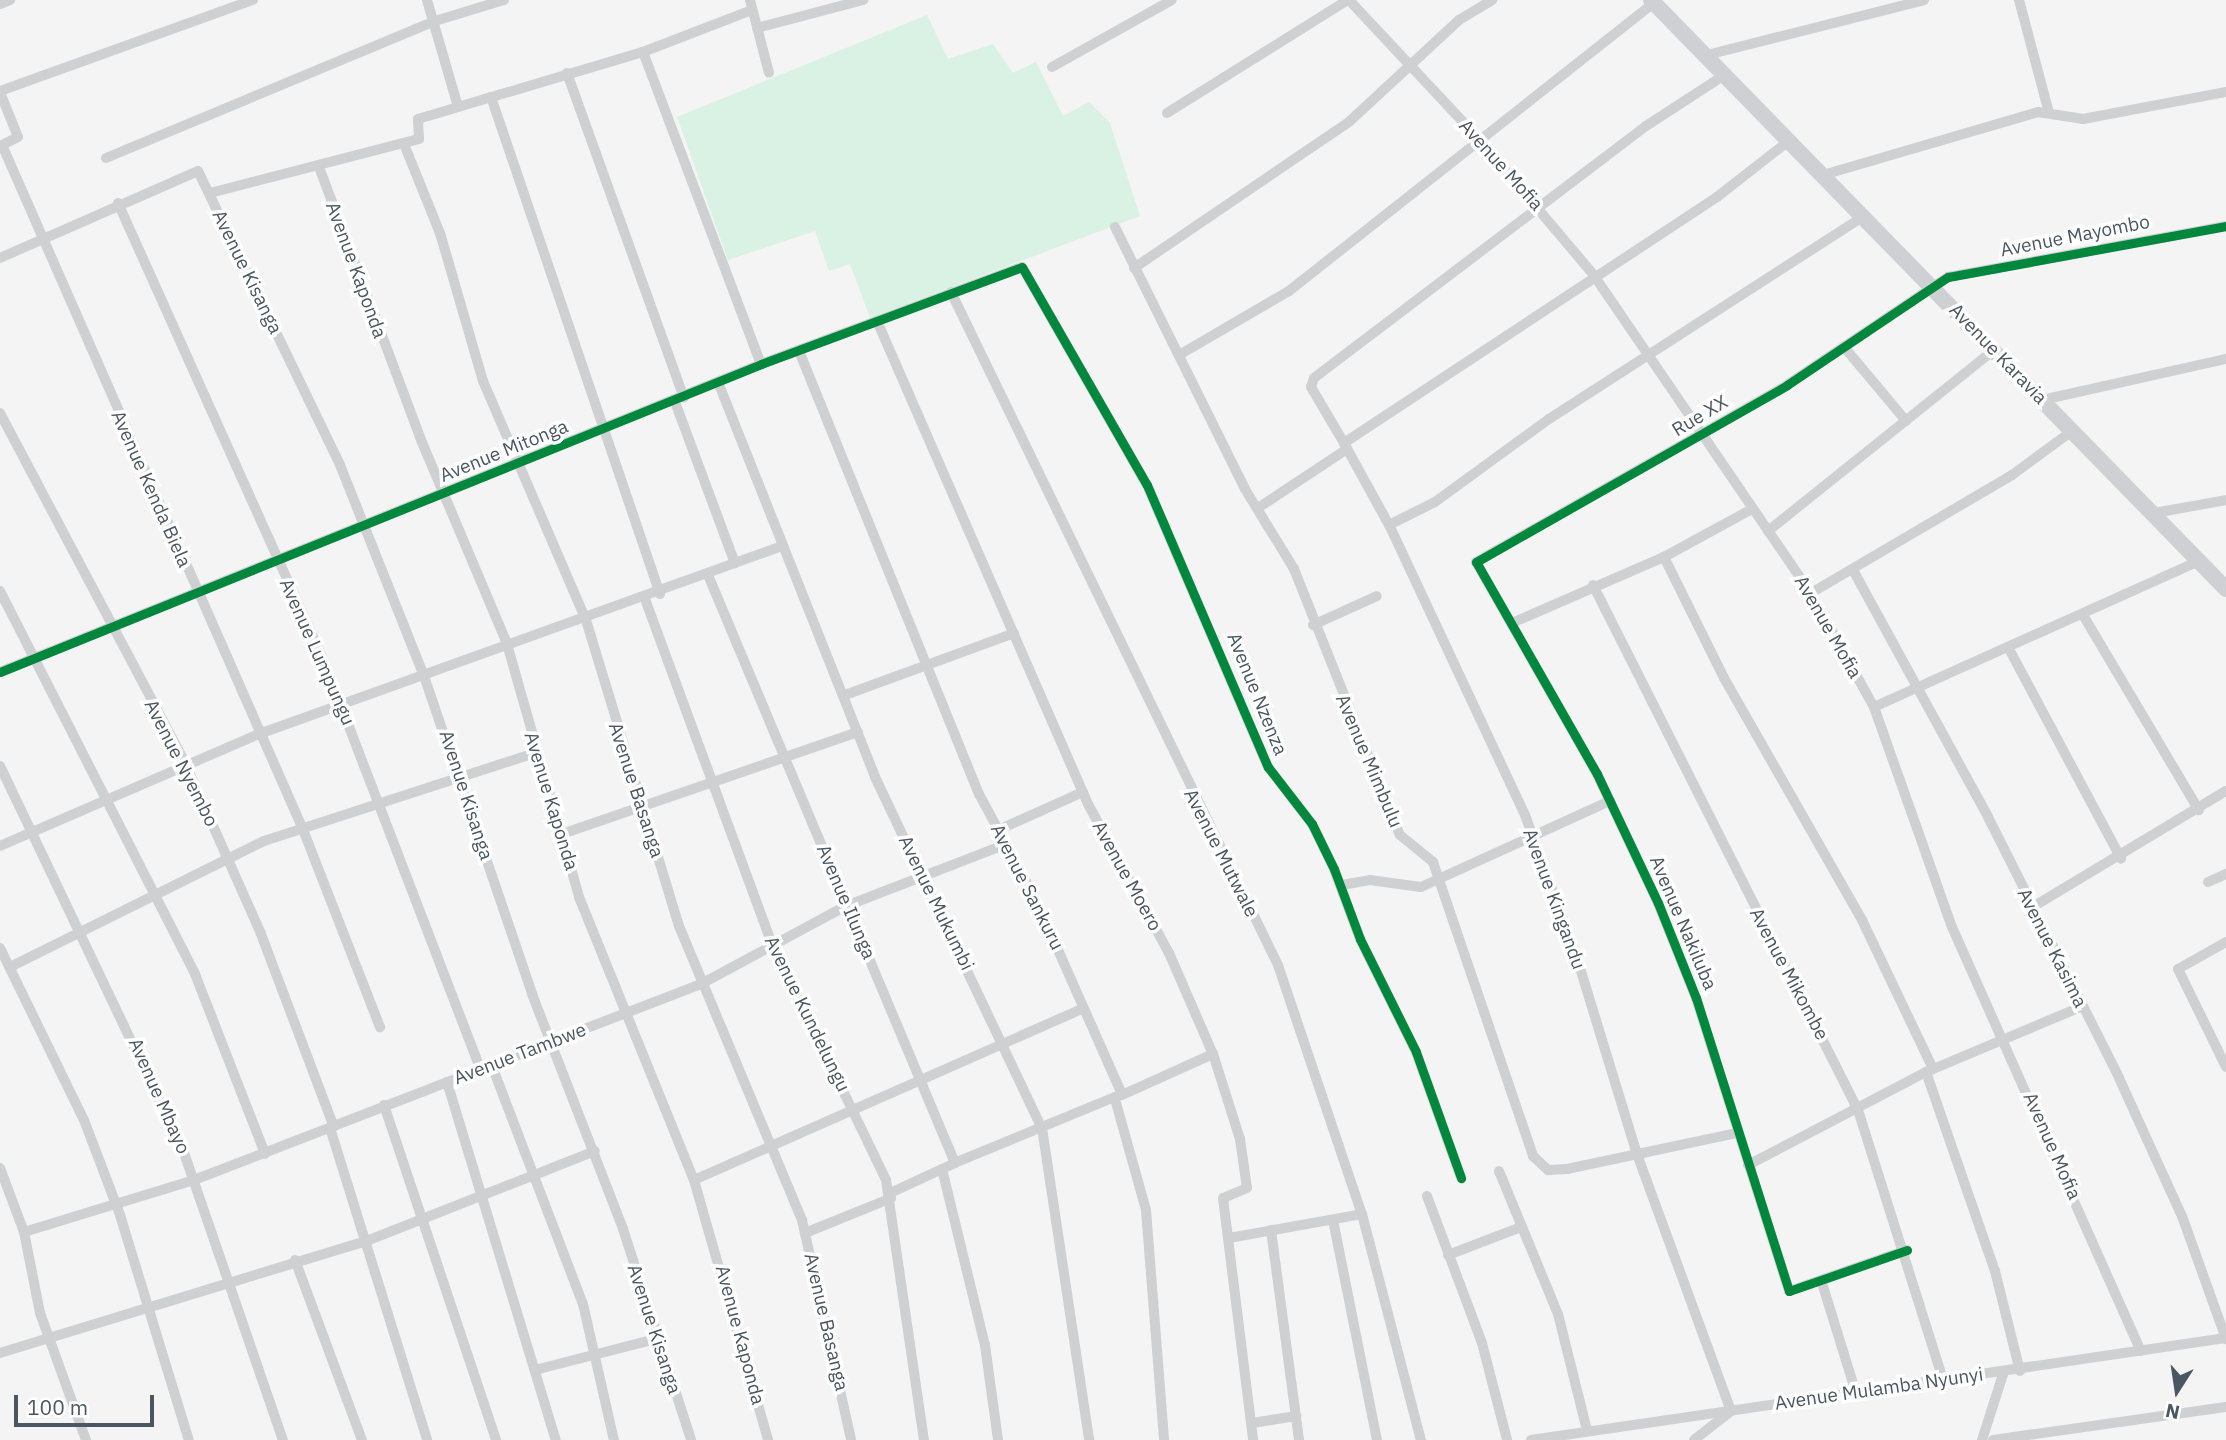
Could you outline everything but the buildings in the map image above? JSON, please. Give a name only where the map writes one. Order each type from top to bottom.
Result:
[{"type":"street","points":[[0,5],[10,0]]},
{"type":"street","points":[[1,145],[18,134],[0,92],[253,0]]},
{"type":"street","points":[[427,0],[458,107]]},
{"type":"street","points":[[106,158],[435,21],[504,0]]},
{"type":"street","points":[[757,28],[863,0]]},
{"type":"street","points":[[1052,67],[1171,0]]},
{"type":"street","points":[[1167,113],[1348,0]]},
{"type":"street","name":"Avenue Mofia","points":[[1348,0],[1478,138],[1593,274],[1653,357],[1752,509],[1811,593],[1874,707],[1952,927],[2004,1037],[2141,1352]]},
{"type":"street","points":[[1134,268],[1350,121],[1412,68],[1459,20],[1492,0]]},
{"type":"street","points":[[1707,55],[1924,0]]},
{"type":"street","points":[[2020,0],[2049,113]]},
{"type":"street","points":[[1179,355],[1289,291],[1652,1]]},
{"type":"street","name":"Avenue Karavia","points":[[1652,1],[2226,589]]},
{"type":"street","points":[[210,193],[404,144],[420,138],[418,119],[643,52],[751,5],[769,73]]},
{"type":"street","points":[[643,52],[761,364]]},
{"type":"street","points":[[567,74],[735,563]]},
{"type":"street","points":[[1542,211],[1646,126],[1726,74]]},
{"type":"street","points":[[1823,175],[2049,113],[2083,120],[2226,92]]},
{"type":"street","points":[[491,97],[602,431],[660,594]]},
{"type":"street","points":[[1258,508],[1593,274],[1717,197],[1790,140]]},
{"type":"street","name":"Avenue Basanga","points":[[404,144],[440,233],[484,381],[586,620],[701,984],[771,1146],[805,1233],[851,1440]]},
{"type":"street","name":"Avenue Kenda Biela","points":[[1,145],[40,239],[302,827],[380,1027]]},
{"type":"street","name":"Avenue Kaponda","points":[[319,167],[444,494],[507,644],[535,753],[624,1014],[694,1180],[768,1440]]},
{"type":"street","name":"Avenue Kisanga","points":[[118,203],[194,169],[210,193],[363,527],[424,676],[462,776],[551,1042],[595,1151],[691,1440]]},
{"type":"street","points":[[0,258],[118,203]]},
{"type":"street","name":"Avenue Lumpungu","points":[[118,203],[340,705],[487,1068],[533,1173],[583,1304],[614,1440]]},
{"type":"street","name":"Avenue Kingandu","points":[[1542,211],[1314,378],[1311,387],[1389,525],[1532,840],[1636,1151],[1731,1411]]},
{"type":"street","points":[[1389,525],[1435,502],[1549,419],[1653,357],[1864,216]]},
{"type":"street","name":"Avenue Mayombo","points":[[1933,287],[1948,277],[2226,226]]},
{"type":"street","name":"Avenue Mimbulu","points":[[1115,227],[1258,508],[1294,569],[1313,625],[1400,835],[1428,852],[1533,1156],[1555,1171],[1636,1151],[1736,1133]]},
{"type":"street","name":"Avenue Mitonga","points":[[0,672],[110,631],[195,589],[363,527],[520,461],[679,400],[761,364],[1022,267]]},
{"type":"street","name":"Avenue Nzenza","points":[[1022,267],[1147,485],[1268,767],[1312,824],[1342,885],[1360,939],[1416,1052],[1461,1178]]},
{"type":"street","name":"Rue XX","points":[[1476,561],[1704,435],[1845,348],[1933,287]]},
{"type":"street","name":"Avenue Mutwale","points":[[951,292],[1278,965],[1362,1214],[1421,1440]]},
{"type":"street","name":"Avenue Moero","points":[[877,321],[1083,792],[1169,953],[1213,1054],[1240,1139],[1247,1188],[1223,1196],[1254,1440]]},
{"type":"street","points":[[1845,348],[1906,421]]},
{"type":"street","points":[[1768,531],[1994,350]]},
{"type":"street","name":"Avenue Sankuru","points":[[799,351],[925,666],[1004,845],[1035,898],[1119,1097],[1146,1210],[1164,1440]]},
{"type":"street","points":[[2042,400],[2226,359]]},
{"type":"street","name":"Avenue Mukumbi","points":[[718,382],[858,732],[920,874],[1004,1040],[1042,1128],[1089,1440]]},
{"type":"street","name":"Avenue Nyembo","points":[[0,413],[110,631],[184,763],[228,858],[332,1127],[364,1242],[427,1440]]},
{"type":"street","points":[[1811,593],[2012,475],[2072,431]]},
{"type":"street","points":[[2154,513],[2226,500]]},
{"type":"street","points":[[1512,623],[1593,585],[1664,557],[1752,509]]},
{"type":"street","points":[[0,846],[107,794],[259,734],[507,644],[660,594],[782,546]]},
{"type":"street","points":[[1664,557],[1724,678],[1851,899],[1930,1071],[1995,1270],[2020,1371]]},
{"type":"street","name":"Avenue Nakiluba","points":[[1476,561],[1610,801],[1696,998],[1736,1133],[1789,1291],[1822,1283]]},
{"type":"street","points":[[1874,707],[2199,561]]},
{"type":"street","name":"Avenue Kasima","points":[[1853,570],[2081,1007],[2182,1216],[2226,1339]]},
{"type":"street","name":"Avenue Ilunga","points":[[708,575],[846,906],[923,1075],[955,1163]]},
{"type":"street","name":"Avenue Mikombe","points":[[1593,585],[1858,1110],[1907,1250],[1943,1380]]},
{"type":"street","points":[[0,591],[107,794],[215,1017],[265,1154]]},
{"type":"street","points":[[1313,625],[1377,596]]},
{"type":"street","name":"Avenue Kundelungu","points":[[645,599],[773,946],[853,1109],[891,1196],[923,1440]]},
{"type":"street","points":[[2083,615],[2199,810]]},
{"type":"street","points":[[845,695],[1014,633]]},
{"type":"street","points":[[2008,647],[2121,859]]},
{"type":"street","points":[[562,834],[644,808],[711,779],[858,732]]},
{"type":"street","points":[[10,967],[152,891],[302,827],[535,753]]},
{"type":"street","name":"Avenue Mbayo","points":[[0,766],[82,928],[194,1180],[283,1440]]},
{"type":"street","points":[[2031,908],[2121,859],[2226,791]]},
{"type":"street","points":[[998,830],[1083,792]]},
{"type":"street","points":[[1342,885],[1370,880],[1409,889],[1439,881],[1532,840],[1610,801]]},
{"type":"street","name":"Avenue Tambwe","points":[[24,1232],[117,1205],[265,1154],[384,1105],[487,1068],[701,984],[846,906],[920,874],[1004,845]]},
{"type":"street","points":[[2207,882],[2226,874]]},
{"type":"street","points":[[2226,942],[2178,969],[2226,1066]]},
{"type":"street","points":[[0,948],[84,1120],[117,1205],[189,1440]]},
{"type":"street","points":[[1748,1165],[1930,1071],[2004,1037],[2081,1007]]},
{"type":"street","points":[[694,1180],[923,1075],[1080,1010]]},
{"type":"street","points":[[805,1233],[891,1196],[955,1163],[1119,1097],[1213,1054]]},
{"type":"street","points":[[447,1082],[556,1440]]},
{"type":"street","points":[[384,1105],[425,1217],[496,1440]]},
{"type":"street","points":[[0,1353],[51,1339],[229,1280],[364,1242],[482,1191],[595,1151]]},
{"type":"street","points":[[0,1168],[24,1232],[51,1339],[86,1440]]},
{"type":"street","points":[[942,1169],[983,1332],[998,1440]]},
{"type":"street","points":[[1499,1171],[1558,1314],[1587,1430]]},
{"type":"street","points":[[1427,1196],[1482,1342],[1507,1440]]},
{"type":"street","points":[[1229,1238],[1362,1214]]},
{"type":"street","points":[[1334,1220],[1377,1440]]},
{"type":"street","points":[[1448,1255],[1521,1227]]},
{"type":"street","points":[[1271,1230],[1299,1440]]},
{"type":"street","points":[[1856,1393],[1822,1283],[1907,1250]]},
{"type":"street","points":[[295,1260],[362,1440]]},
{"type":"street","points":[[535,1370],[656,1339]]},
{"type":"street","name":"Avenue Mulamba Nyunyi","points":[[1540,1439],[1587,1430],[2004,1371],[2020,1371],[2226,1339]]},
{"type":"street","points":[[1982,1440],[2004,1371]]},
{"type":"street","points":[[1993,1440],[2226,1408]]},
{"type":"street","points":[[1694,1440],[1731,1411]]},
{"type":"street","points":[[1252,1423],[1296,1416]]},
{"type":"green space","points":[[927,15],[948,59],[993,44],[1013,73],[1036,62],[1063,116],[1089,102],[1110,123],[1140,216],[870,318],[850,264],[829,271],[815,231],[728,260],[677,117]]},
{"type":"cycle path","points":[[1907,1250],[1789,1291],[1696,998],[1658,903],[1597,774],[1476,562],[1787,385],[1948,277],[2226,226]]},
{"type":"cycle path","points":[[0,672],[761,364],[1022,267],[1147,485],[1268,767],[1312,824],[1334,869],[1360,939],[1416,1052],[1461,1178]]}]
